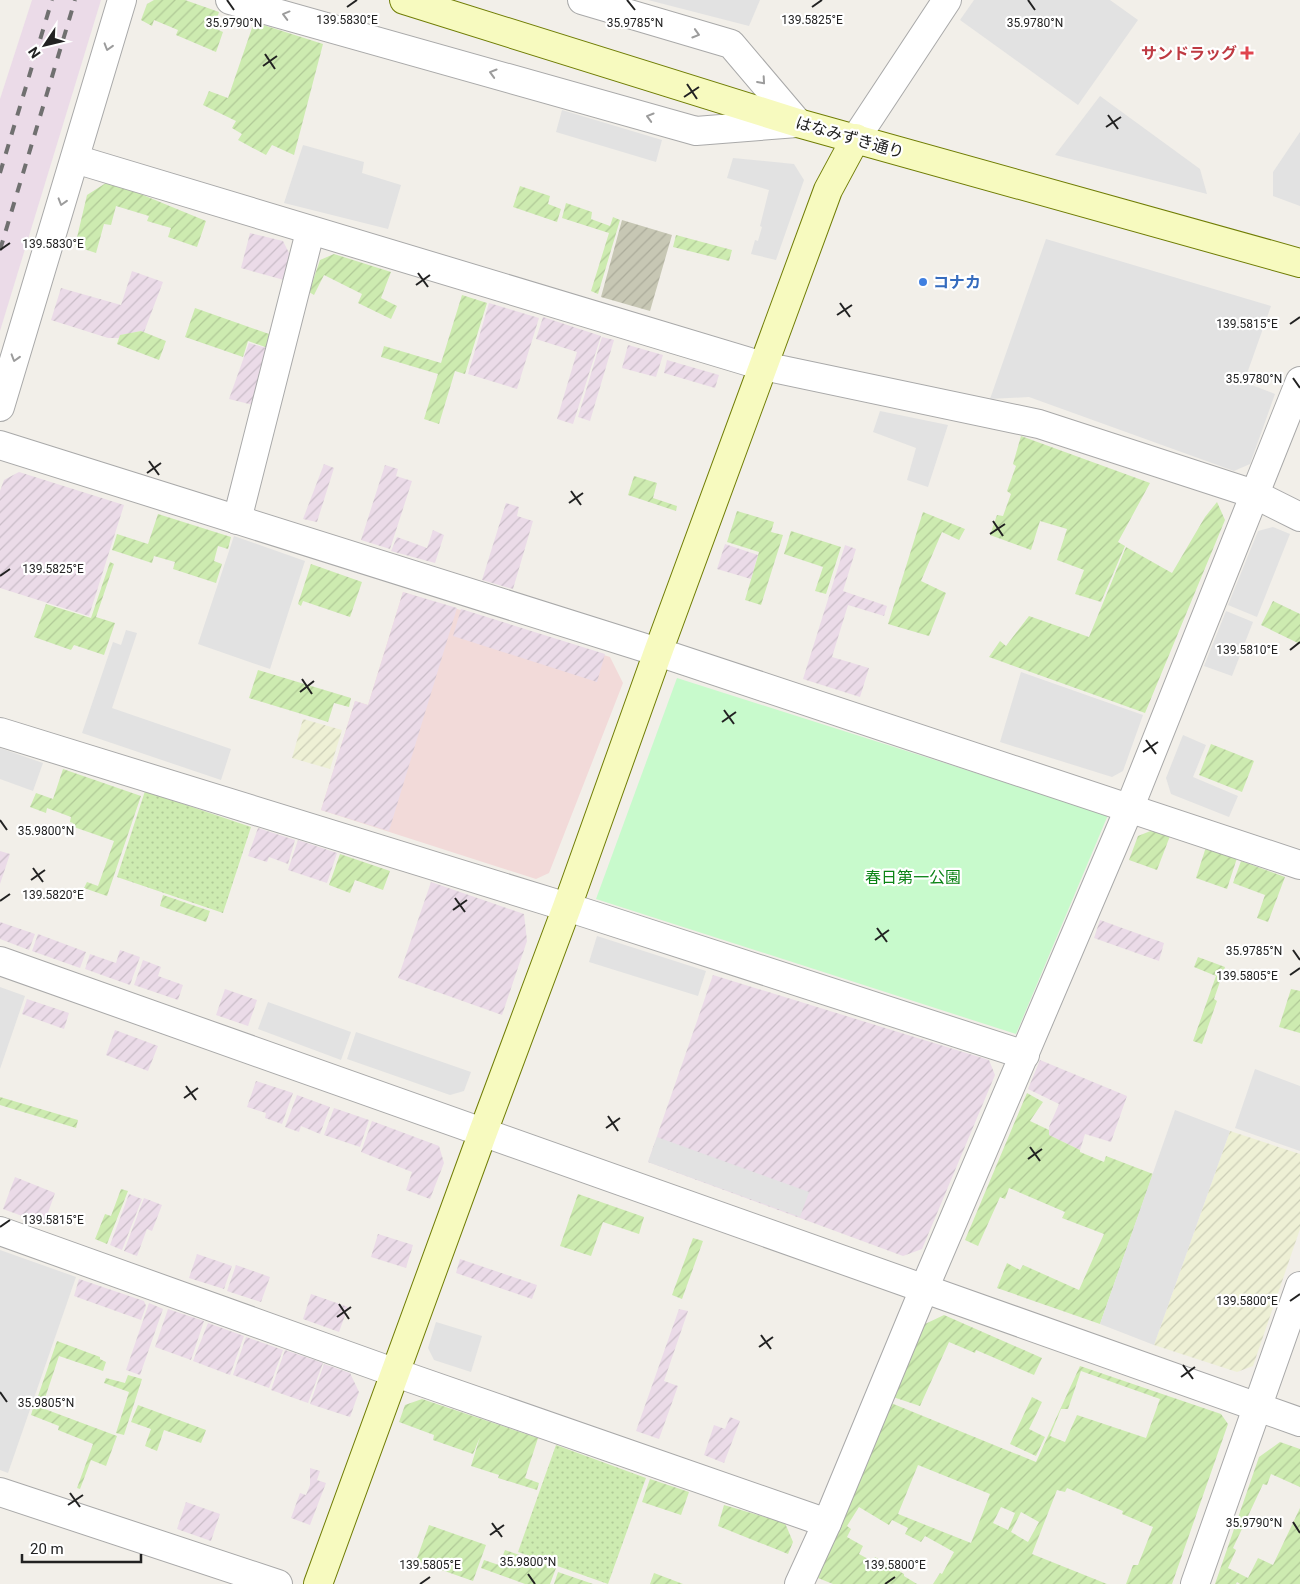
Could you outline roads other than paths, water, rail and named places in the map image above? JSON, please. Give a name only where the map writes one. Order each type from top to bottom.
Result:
[{"type":"street","points":[[0,407],[122,0]]},
{"type":"street","points":[[230,0],[696,130],[798,123]]},
{"type":"street","name":"はなみずき通り","points":[[404,0],[798,123],[1251,250],[1300,262]]},
{"type":"street","points":[[582,0],[730,44],[798,123]]},
{"type":"street","points":[[318,1584],[828,190],[856,138],[947,0]]},
{"type":"street","points":[[75,159],[310,232],[763,366],[1039,424],[1254,494],[1300,517]]},
{"type":"street","points":[[237,520],[310,232]]},
{"type":"street","points":[[799,1584],[827,1524],[924,1288],[1129,809],[1300,381]]},
{"type":"street","points":[[0,446],[658,652],[1300,865]]},
{"type":"street","points":[[0,732],[567,907],[1025,1055]]},
{"type":"street","points":[[0,961],[1300,1422]]},
{"type":"street","points":[[0,1231],[396,1373],[827,1524]]},
{"type":"street","points":[[1195,1584],[1300,1286]]},
{"type":"street","points":[[0,1492],[278,1584]]},
{"type":"railway","points":[[0,173],[52,0]]},
{"type":"railway","points":[[0,250],[75,0]]},
{"type":"place","name":"サンドラッグ","points":[[1247,53]]},
{"type":"place","name":"コナカ","points":[[923,282]]},
{"type":"park label","name":"春日第一公園","points":[[913,877]]}]
